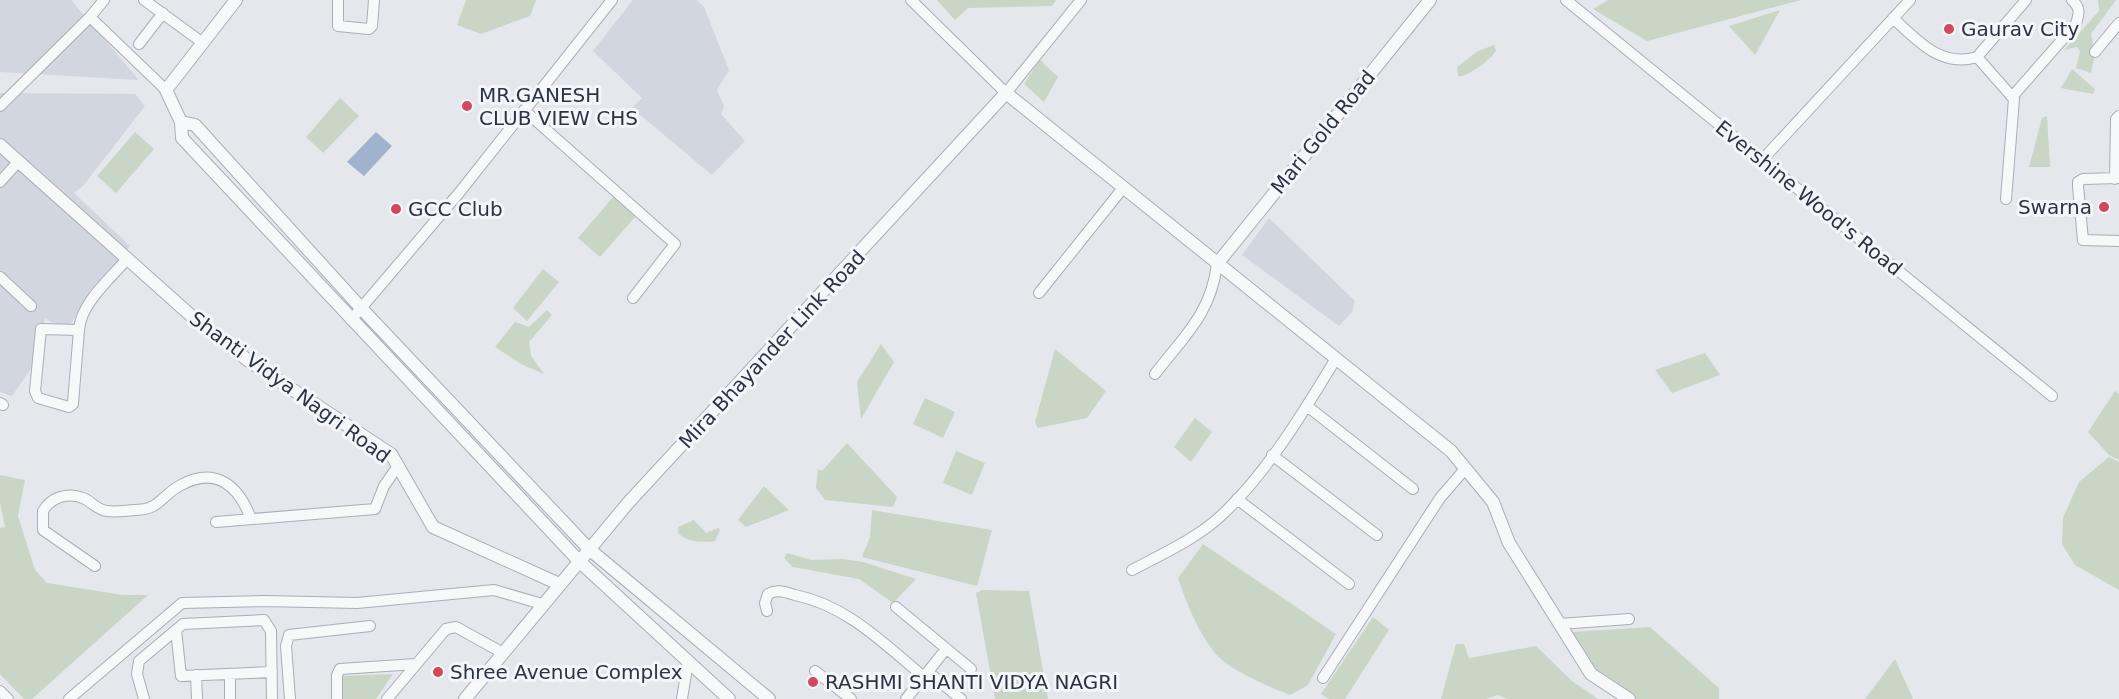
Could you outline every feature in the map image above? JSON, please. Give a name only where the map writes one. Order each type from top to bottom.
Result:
[{"type":"street","points":[[0,106],[105,0]]},
{"type":"street","points":[[166,90],[236,0]]},
{"type":"street","points":[[338,0],[336,22],[338,26],[369,30],[372,26],[374,0]]},
{"type":"street","points":[[351,320],[459,193],[612,0]]},
{"type":"street","points":[[911,0],[1006,93],[1335,360],[1451,451],[1493,502],[1509,543],[1592,674],[1629,699]]},
{"type":"street","name":"Mira Bhayander Link Road","points":[[465,699],[589,549],[1006,93],[1081,0]]},
{"type":"street","name":"Mari Gold Road","points":[[1217,264],[1430,0]]},
{"type":"street","name":"Evershine Wood's Road","points":[[1566,0],[2052,396]]},
{"type":"street","points":[[1763,159],[1910,0]]},
{"type":"street","points":[[1893,18],[1942,58],[1958,61],[1977,57],[2026,0]]},
{"type":"street","points":[[2006,199],[2012,97],[2072,29],[2079,13],[2077,5],[2072,0]]},
{"type":"street","points":[[148,1],[203,43]]},
{"type":"street","points":[[139,44],[163,13]]},
{"type":"street","points":[[90,17],[166,90],[181,122],[182,138],[351,320],[579,561],[729,699]]},
{"type":"street","points":[[2095,52],[2119,23]]},
{"type":"street","points":[[1977,57],[2012,97]]},
{"type":"street","points":[[524,110],[675,244],[633,298]]},
{"type":"street","points":[[2119,116],[2116,119],[2117,178],[2083,179],[2078,182],[2080,236],[2087,242],[2119,241]]},
{"type":"street","points":[[181,122],[195,125],[361,308],[589,549],[768,699]]},
{"type":"street","points":[[182,138],[195,125]]},
{"type":"street","name":"Shanti Vidya Nagri Road","points":[[0,145],[197,321],[249,361],[391,454],[433,527],[559,584]]},
{"type":"street","points":[[0,182],[18,162]]},
{"type":"street","points":[[1039,293],[1123,188]]},
{"type":"street","points":[[79,330],[42,328],[40,331],[35,391],[38,398],[69,406],[73,404],[79,330],[83,312],[127,259]]},
{"type":"street","points":[[1155,374],[1205,309],[1214,290],[1217,264]]},
{"type":"street","points":[[0,278],[32,306]]},
{"type":"street","points":[[1132,570],[1191,538],[1225,513],[1272,455],[1307,406],[1335,360]]},
{"type":"street","points":[[1307,406],[1413,489]]},
{"type":"street","points":[[485,461],[495,449]]},
{"type":"street","points":[[1272,455],[1377,535]]},
{"type":"street","points":[[216,522],[375,509],[383,488],[398,466]]},
{"type":"street","points":[[1323,678],[1440,498],[1465,469]]},
{"type":"street","points":[[95,566],[43,530],[43,511],[55,498],[69,495],[82,498],[106,511],[149,510],[179,486],[193,480],[209,478],[224,481],[235,489],[251,519]]},
{"type":"street","points":[[530,509],[541,498]]},
{"type":"street","points":[[1237,499],[1349,584]]},
{"type":"street","points":[[69,699],[182,603],[264,601],[357,603],[494,590],[542,604]]},
{"type":"street","points":[[767,611],[765,603],[768,594],[776,590],[814,599],[845,613],[961,699]]},
{"type":"street","points":[[896,608],[971,669]]},
{"type":"street","points":[[1559,624],[1629,619]]},
{"type":"street","points":[[144,699],[137,674],[139,661],[176,630],[189,622],[264,620],[271,631],[272,699]]},
{"type":"street","points":[[290,699],[286,646],[290,635],[370,626]]},
{"type":"street","points":[[387,699],[446,628],[451,627],[503,653]]},
{"type":"street","points":[[176,630],[181,676],[272,672]]},
{"type":"street","points":[[907,698],[946,649]]},
{"type":"street","points":[[682,699],[688,661]]},
{"type":"street","points":[[337,699],[337,672],[340,669],[416,664]]},
{"type":"street","points":[[815,671],[851,699]]},
{"type":"street","points":[[230,674],[230,699]]},
{"type":"street","points":[[196,675],[197,699]]},
{"type":"street","points":[[0,691],[8,699]]},
{"type":"shaded area","points":[[0,0],[71,0],[139,80],[0,72]]},
{"type":"shaded area","points":[[633,0],[697,0],[704,7],[729,70],[717,90],[724,106],[721,114],[745,141],[712,175],[632,108],[642,98],[593,51]]},
{"type":"shaded area","points":[[0,93],[135,94],[145,106],[83,186],[74,193],[130,246],[65,331],[45,318],[35,363],[12,396],[0,392]]},
{"type":"shaded area","points":[[1269,218],[1355,301],[1352,312],[1339,326],[1242,255]]},
{"type":"green space","points":[[466,0],[536,0],[530,16],[481,34],[457,25]]},
{"type":"green space","points":[[937,0],[1056,0],[1052,6],[968,8],[955,20]]},
{"type":"green space","points":[[1608,0],[1801,0],[1647,41],[1593,9]]},
{"type":"green space","points":[[2098,0],[2116,0],[2091,34],[2095,54],[2091,73],[2076,68],[2080,51],[2077,47],[2064,50],[2099,11]]},
{"type":"green space","points":[[1780,10],[1755,55],[1729,26]]},
{"type":"green space","points":[[1494,45],[1496,51],[1484,63],[1467,74],[1458,76],[1457,67],[1478,51]]},
{"type":"green space","points":[[1040,60],[1058,77],[1044,102],[1024,84]]},
{"type":"green space","points":[[2072,69],[2095,89],[2093,94],[2061,88]]},
{"type":"green space","points":[[340,98],[359,116],[323,153],[306,137]]},
{"type":"green space","points":[[2047,116],[2050,167],[2029,167],[2042,118]]},
{"type":"green space","points":[[135,132],[154,149],[116,193],[97,176]]},
{"type":"green space","points":[[614,196],[635,217],[600,257],[578,238]]},
{"type":"green space","points":[[543,269],[559,282],[527,321],[513,308]]},
{"type":"green space","points":[[547,310],[552,315],[529,342],[531,356],[544,374],[521,364],[495,347],[515,322],[529,327]]},
{"type":"green space","points":[[881,344],[894,362],[861,419],[857,382]]},
{"type":"green space","points":[[1055,349],[1106,391],[1087,418],[1038,428],[1035,422]]},
{"type":"green space","points":[[1705,353],[1720,375],[1672,393],[1655,370]]},
{"type":"green space","points":[[2115,391],[2119,394],[2119,460],[2109,455],[2088,432]]},
{"type":"green space","points":[[925,398],[955,412],[943,438],[913,424]]},
{"type":"green space","points":[[1195,418],[1212,432],[1191,462],[1174,447]]},
{"type":"green space","points":[[847,443],[897,497],[893,507],[825,500],[816,488],[818,469],[822,471]]},
{"type":"green space","points":[[956,451],[985,463],[972,495],[943,483]]},
{"type":"green space","points":[[2109,457],[2119,462],[2119,590],[2075,565],[2062,544],[2063,518],[2079,482]]},
{"type":"green space","points":[[0,475],[25,480],[18,516],[35,570],[47,583],[123,595],[148,595],[32,699],[24,699],[0,674],[0,528],[5,527],[0,503]]},
{"type":"green space","points":[[764,486],[789,510],[746,527],[738,520]]},
{"type":"green space","points":[[872,510],[992,530],[977,586],[862,557],[870,537]]},
{"type":"green space","points":[[694,520],[706,533],[718,528],[720,530],[715,541],[695,541],[678,533],[678,527]]},
{"type":"green space","points":[[1203,544],[1336,634],[1308,685],[1290,695],[1239,671],[1220,659],[1214,652],[1193,617],[1178,578]]},
{"type":"green space","points":[[787,553],[811,560],[843,559],[863,562],[916,579],[893,603],[859,579],[793,567],[784,558]]},
{"type":"green space","points":[[982,590],[1029,591],[1048,699],[995,699],[976,593]]},
{"type":"green space","points":[[1373,617],[1389,630],[1345,699],[1329,699],[1321,694]]},
{"type":"green space","points":[[1650,627],[1719,688],[1719,699],[1636,699],[1598,674],[1572,632]]},
{"type":"green space","points":[[1456,644],[1464,644],[1469,658],[1536,646],[1572,681],[1598,699],[1507,699],[1498,695],[1486,699],[1441,699]]},
{"type":"green space","points":[[1895,659],[1913,699],[1865,699]]},
{"type":"green space","points":[[393,674],[376,699],[340,699],[339,676]]},
{"type":"water","points":[[376,132],[392,146],[364,176],[347,162]]},
{"type":"place","name":"Gaurav City","points":[[1949,29]]},
{"type":"place","name":"MR.GANESH CLUB VIEW CHS","points":[[467,106]]},
{"type":"place","name":"Swarna","points":[[2104,207]]},
{"type":"place","name":"GCC Club","points":[[396,209]]},
{"type":"place","name":"Shree Avenue Complex","points":[[438,672]]},
{"type":"place","name":"RASHMI SHANTI VIDYA NAGRI","points":[[813,682]]}]
